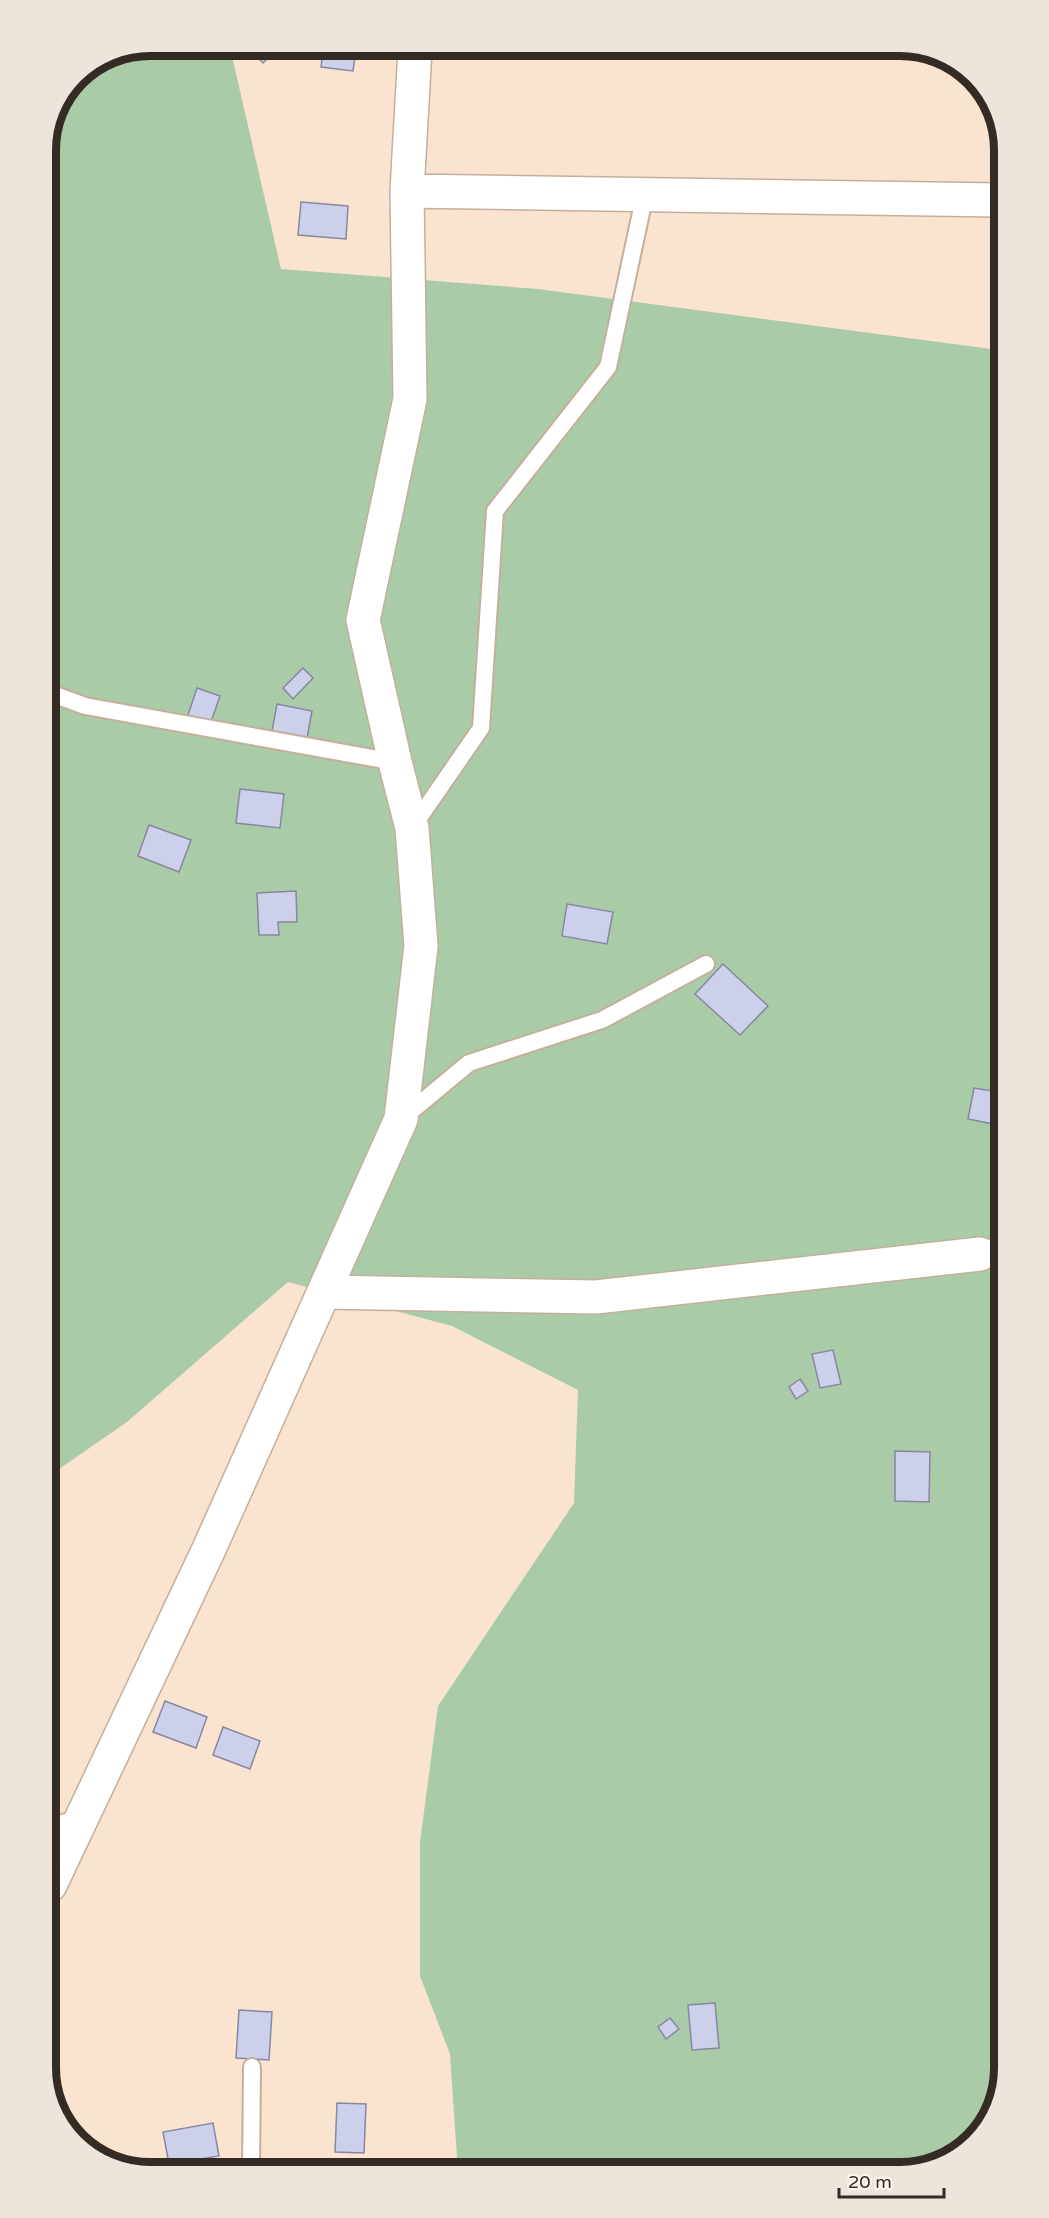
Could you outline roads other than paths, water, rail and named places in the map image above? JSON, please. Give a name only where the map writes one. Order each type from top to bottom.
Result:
[{"type":"street","points":[[55,1874],[209,1550],[401,1119],[421,946],[412,828],[363,620],[410,399],[407,191],[415,55]]},
{"type":"street","points":[[407,191],[994,200]]},
{"type":"street","points":[[324,1292],[596,1297],[991,1248]]},
{"type":"lane","points":[[412,828],[481,728],[495,511],[608,367],[645,194]]},
{"type":"lane","points":[[56,695],[85,706],[395,762]]},
{"type":"lane","points":[[401,1119],[470,1063],[602,1020],[706,964]]},
{"type":"lane","points":[[55,1825],[82,1817]]},
{"type":"lane","points":[[251,2162],[252,2067]]}]
